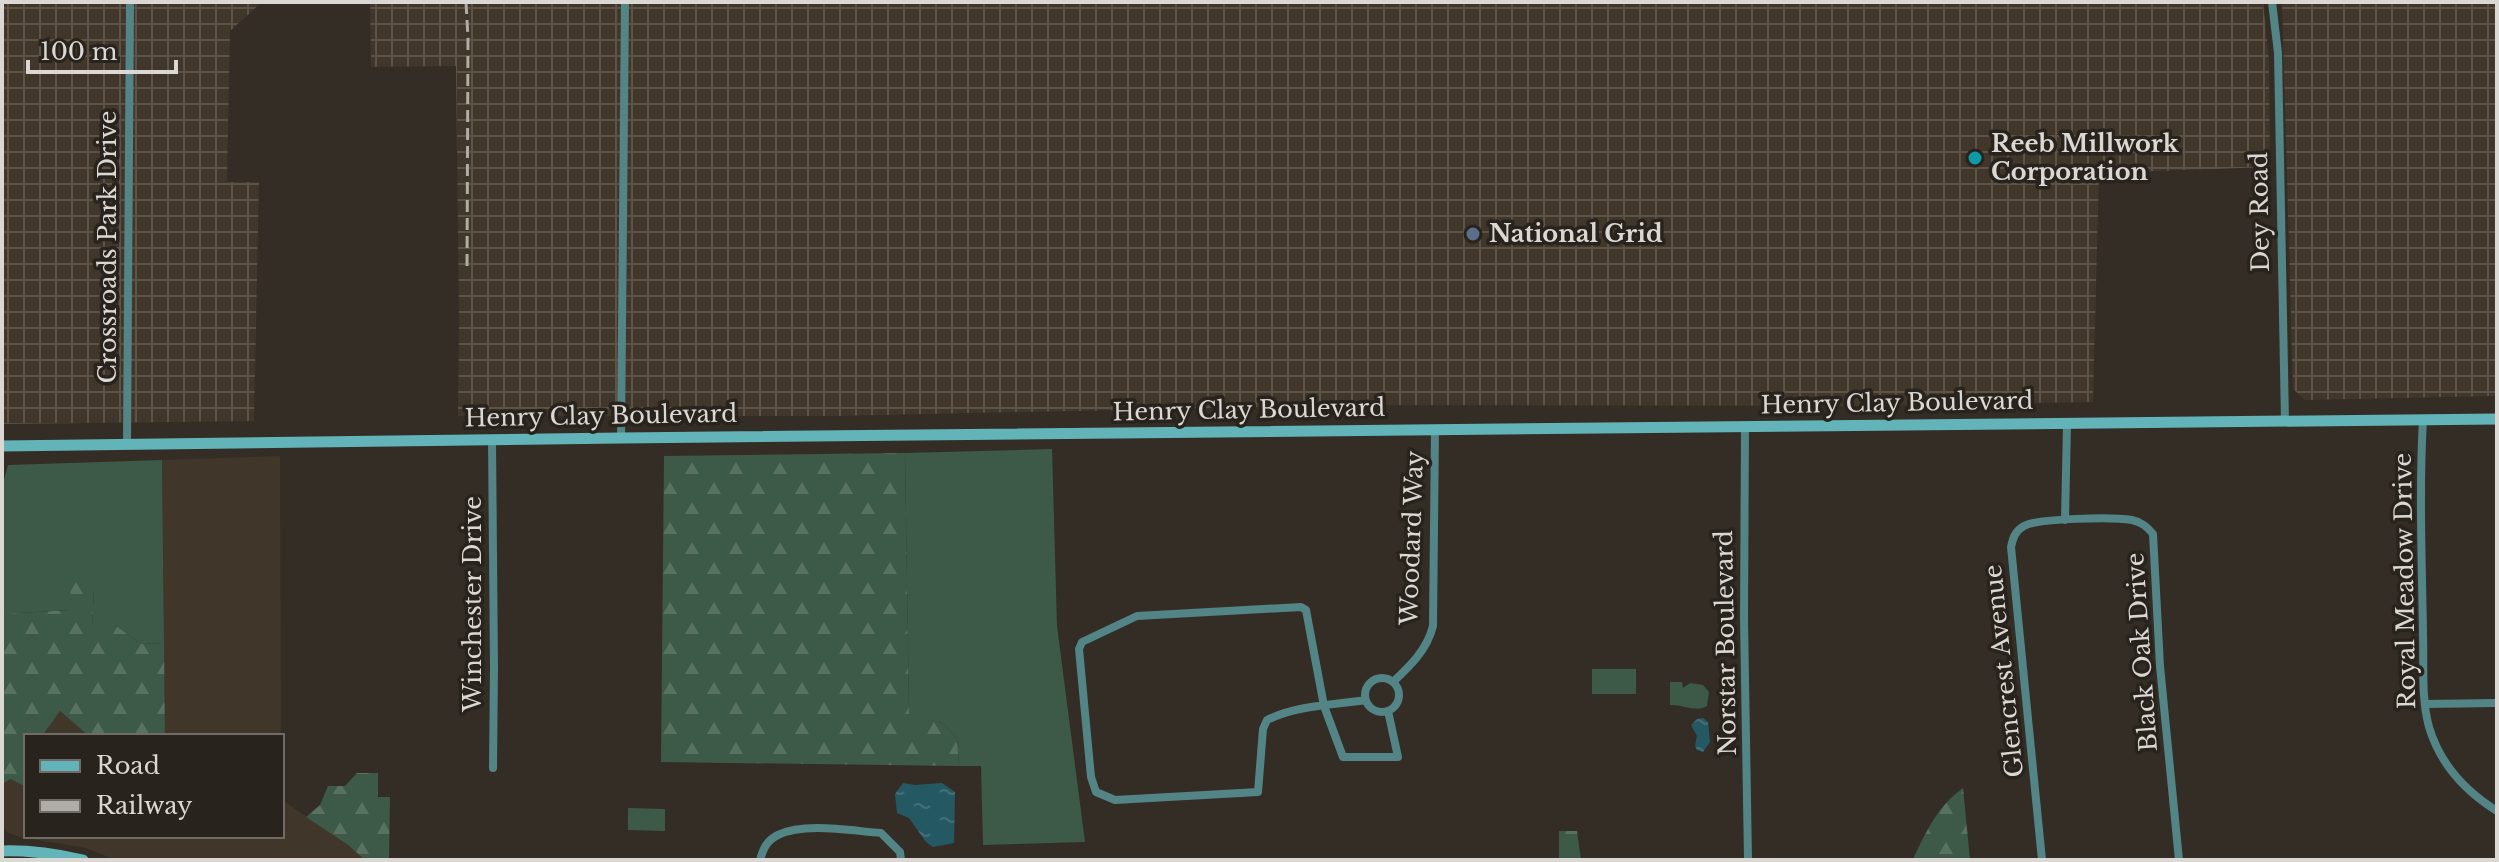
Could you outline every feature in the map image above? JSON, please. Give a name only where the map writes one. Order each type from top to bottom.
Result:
[{"type":"main road","name":"Henry Clay Boulevard","points":[[2,446],[2497,419]]},
{"type":"main road","points":[[2,851],[23,850],[83,860]]},
{"type":"street","name":"Crossroads Park Drive","points":[[127,444],[130,2]]},
{"type":"street","points":[[621,438],[625,2]]},
{"type":"street","name":"Dey Road","points":[[2272,2],[2278,53],[2285,421]]},
{"type":"street","name":"Royal Meadow Drive","points":[[2423,419],[2422,591],[2425,704],[2429,726],[2443,759],[2462,785],[2497,811]]},
{"type":"street","points":[[2065,520],[2067,424]]},
{"type":"street","name":"Norstar Boulevard","points":[[1745,426],[1748,860]]},
{"type":"street","name":"Woodard Way","points":[[1393,682],[1425,647],[1433,626],[1435,429]]},
{"type":"street","name":"Winchester Drive","points":[[492,439],[493,768]]},
{"type":"street","name":"Glencrest Avenue","points":[[2042,860],[2011,547],[2013,536],[2022,527],[2035,522],[2065,520]]},
{"type":"street","name":"Black Oak Drive","points":[[2065,520],[2134,520],[2145,525],[2153,534],[2160,666],[2179,860]]},
{"type":"street","name":"Woodard Way","points":[[1393,682],[1384,678],[1371,683],[1366,691],[1366,700],[1324,706],[1282,713],[1267,720],[1263,729],[1258,792],[1115,800],[1096,792],[1091,777],[1079,649],[1082,642],[1137,616],[1301,607],[1306,610],[1324,706],[1343,757],[1398,757],[1388,711],[1399,698],[1393,682]]},
{"type":"street","points":[[1366,700],[1372,709],[1388,711]]},
{"type":"street","points":[[2425,704],[2497,703]]},
{"type":"street","points":[[760,860],[765,845],[778,835],[806,829],[881,833],[900,852],[901,860]]},
{"type":"shaded area","points":[[2,2],[262,2],[230,31],[227,182],[259,182],[254,421],[2,424]]},
{"type":"shaded area","points":[[370,2],[2263,2],[2269,61],[2270,167],[2099,173],[2093,402],[1863,406],[1356,405],[834,416],[458,416],[456,66],[371,67]]},
{"type":"shaded area","points":[[2282,2],[2497,2],[2497,396],[2305,400],[2293,389]]},
{"type":"shaded area","points":[[280,456],[281,734],[165,734],[162,460]]},
{"type":"shaded area","points":[[60,711],[87,734],[43,734]]},
{"type":"shaded area","points":[[11,779],[24,785],[24,838],[7,832],[2,825],[2,784]]},
{"type":"shaded area","points":[[284,801],[365,860],[116,860],[86,848],[25,838],[284,838]]},
{"type":"green space","points":[[1052,449],[1057,626],[1085,842],[983,845],[981,766],[959,766],[957,739],[943,723],[909,715],[905,453]]},
{"type":"green space","points":[[905,453],[909,714],[943,723],[957,739],[959,766],[661,762],[664,456]]},
{"type":"green space","points":[[162,460],[164,643],[141,644],[115,625],[92,625],[94,589],[71,610],[2,614],[2,487],[8,465]]},
{"type":"green space","points":[[90,577],[94,589],[92,625],[115,625],[141,644],[164,643],[165,734],[87,734],[60,711],[43,734],[24,734],[24,786],[11,779],[2,784],[2,614],[71,610],[70,578]]},
{"type":"green space","points":[[1592,669],[1636,669],[1636,694],[1592,694]]},
{"type":"green space","points":[[1670,682],[1682,682],[1683,688],[1690,683],[1703,685],[1709,692],[1707,706],[1698,709],[1670,705]]},
{"type":"green space","points":[[357,773],[378,773],[378,797],[390,797],[389,860],[365,860],[306,817],[320,805],[328,786],[345,786]]},
{"type":"green space","points":[[1963,788],[1970,860],[1914,860],[1934,819]]},
{"type":"green space","points":[[628,808],[665,809],[665,831],[628,830]]},
{"type":"green space","points":[[1559,831],[1577,831],[1581,860],[1559,860]]},
{"type":"water","points":[[1703,718],[1708,722],[1710,742],[1703,752],[1695,746],[1697,736],[1691,725]]},
{"type":"water","points":[[903,783],[942,783],[955,792],[954,843],[933,847],[909,818],[897,813],[895,794]]},
{"type":"railway","points":[[466,2],[467,272]]},
{"type":"place","name":"Reeb Millwork Corporation","points":[[1975,158]]},
{"type":"place","name":"National Grid","points":[[1473,234]]}]
